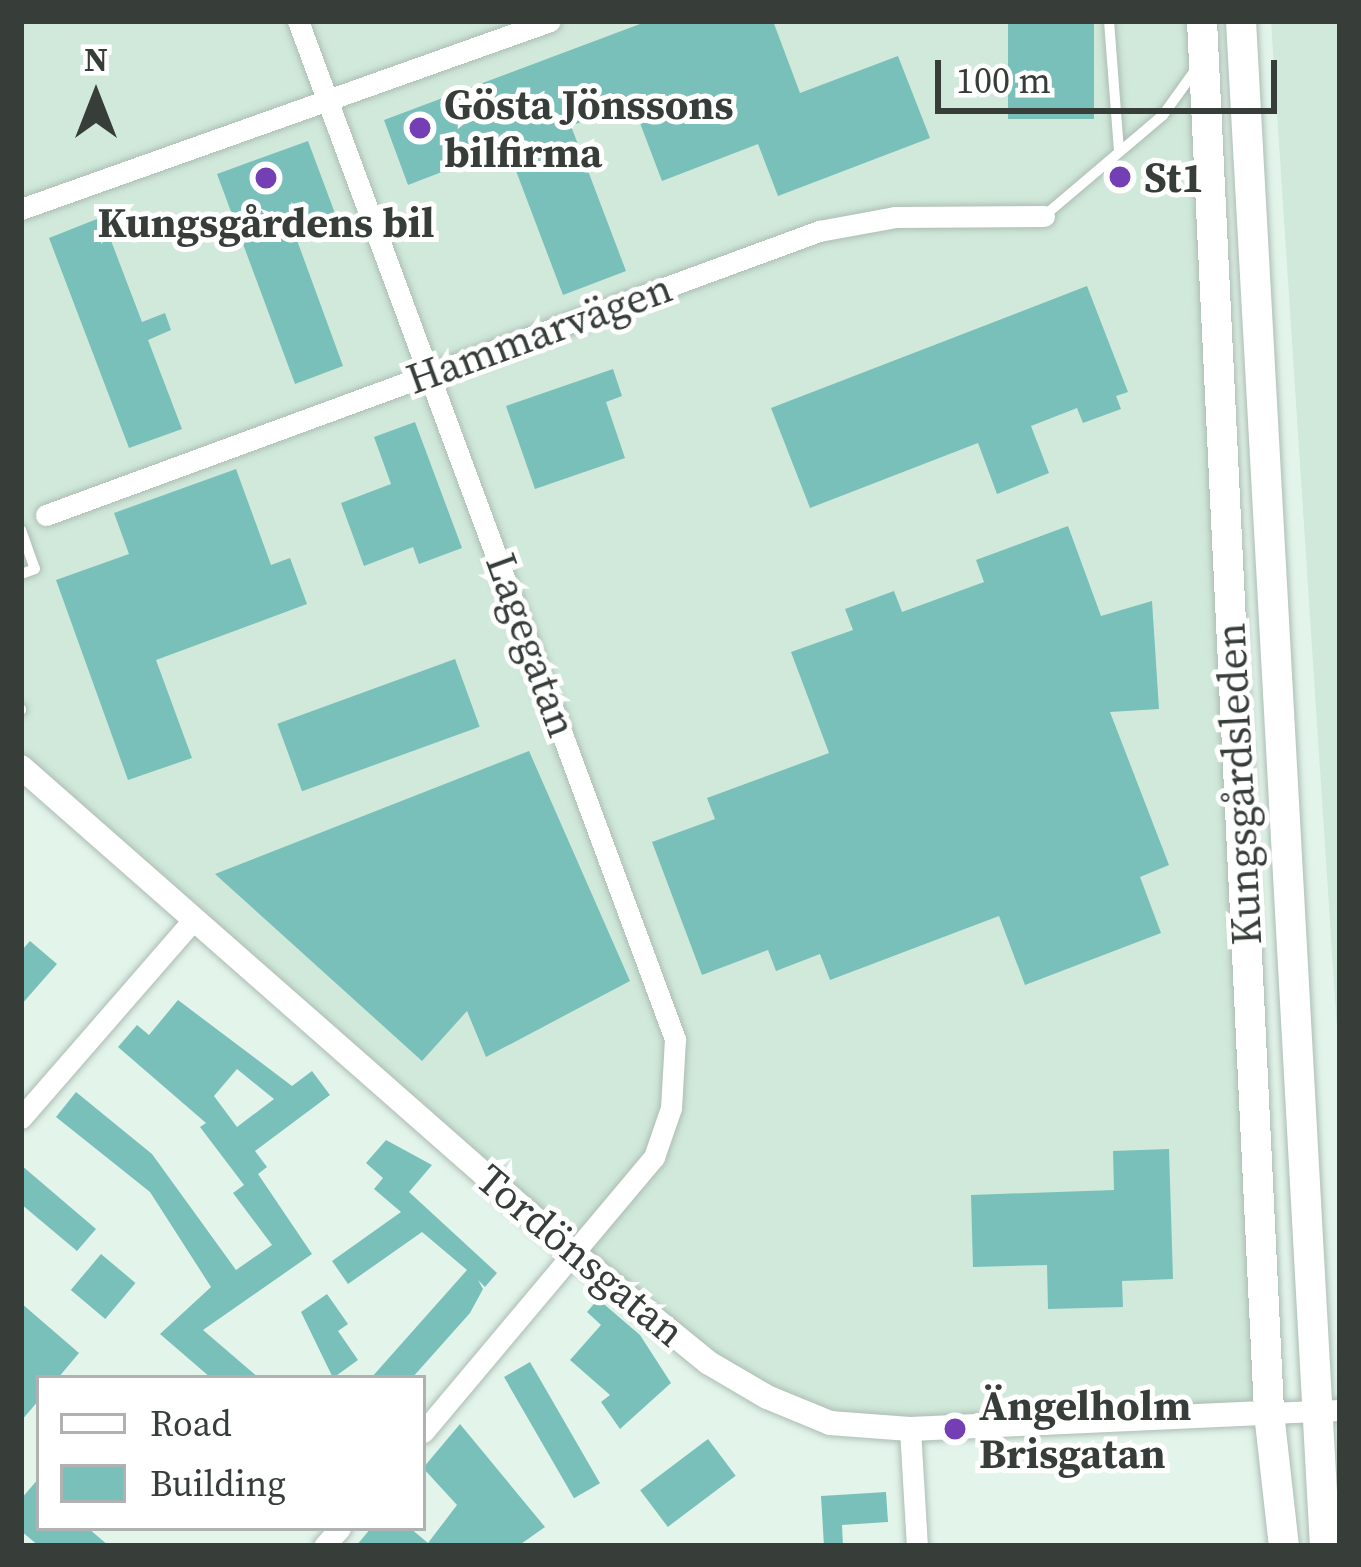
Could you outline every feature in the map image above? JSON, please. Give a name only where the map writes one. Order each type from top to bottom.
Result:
[{"type":"main road","name":"Kungsgårdsleden","points":[[1241,21],[1327,1411],[1325,1546]]},
{"type":"main road","name":"Kungsgårdsleden","points":[[1203,31],[1269,1413],[1284,1546]]},
{"type":"street","name":"Lagegatan","points":[[298,21],[432,372],[675,1039],[662,1143],[576,1255],[426,1429]]},
{"type":"street","points":[[21,209],[550,21]]},
{"type":"street","name":"Hammarvägen","points":[[46,515],[819,231],[896,217],[1044,215]]},
{"type":"street","name":"Tordönsgatan","points":[[21,767],[576,1255],[709,1363],[767,1397],[830,1423],[910,1429],[1269,1413]]},
{"type":"street","points":[[21,1118],[194,919]]},
{"type":"street","points":[[1269,1413],[1327,1411]]},
{"type":"street","points":[[910,1429],[917,1546]]},
{"type":"lane","points":[[1109,21],[1119,152]]},
{"type":"lane","points":[[1044,215],[1162,115],[1196,71],[1203,31]]},
{"type":"lane","points":[[21,530],[35,569],[21,574]]},
{"type":"shaded area","points":[[21,21],[1199,21],[1266,1409],[850,1423],[712,1360],[21,763]]},
{"type":"shaded area","points":[[1271,21],[1340,21],[1340,1075]]},
{"type":"building","points":[[648,21],[773,21],[800,93],[898,56],[930,138],[778,196],[758,144],[662,181],[632,102],[571,126],[626,271],[563,295],[507,147],[408,185],[384,120]]},
{"type":"building","points":[[1008,21],[1094,21],[1094,119],[1008,119]]},
{"type":"building","points":[[308,141],[336,216],[294,232],[343,366],[295,384],[217,174]]},
{"type":"building","points":[[102,217],[142,322],[165,313],[171,330],[148,340],[182,429],[129,448],[49,238]]},
{"type":"building","points":[[1087,286],[1128,392],[1116,396],[1121,409],[1083,423],[1077,408],[1031,426],[1049,473],[997,494],[978,443],[810,508],[771,408]]},
{"type":"building","points":[[613,369],[622,396],[606,402],[625,458],[535,489],[506,406]]},
{"type":"building","points":[[415,422],[462,548],[419,564],[413,547],[364,566],[341,503],[391,484],[374,437]]},
{"type":"building","points":[[236,469],[271,565],[290,558],[307,604],[156,660],[192,758],[128,780],[56,580],[129,554],[114,513]]},
{"type":"building","points":[[1068,526],[1101,616],[1152,601],[1159,709],[1110,712],[1169,865],[1140,877],[1161,933],[1025,985],[999,916],[830,980],[820,954],[776,971],[768,950],[702,975],[652,842],[715,819],[707,798],[829,753],[791,652],[853,630],[845,609],[894,591],[902,612],[984,582],[976,560]]},
{"type":"building","points":[[455,659],[480,727],[302,791],[277,724]]},
{"type":"building","points":[[529,751],[630,981],[486,1057],[467,1011],[422,1061],[215,874]]},
{"type":"building","points":[[30,941],[57,964],[21,1005],[21,951]]},
{"type":"building","points":[[178,1000],[292,1086],[312,1071],[330,1095],[255,1151],[267,1167],[258,1174],[312,1254],[203,1330],[256,1375],[208,1375],[160,1334],[211,1287],[150,1192],[56,1117],[76,1092],[152,1154],[236,1270],[272,1245],[233,1193],[244,1185],[200,1127],[206,1123],[118,1047],[137,1025],[149,1035]],"holes":[[[237,1069],[274,1099],[237,1127],[214,1096]]]},
{"type":"building","points":[[386,1140],[432,1165],[409,1192],[497,1273],[485,1287],[478,1280],[483,1289],[470,1313],[415,1375],[374,1375],[467,1270],[422,1232],[348,1284],[332,1261],[401,1212],[374,1189],[383,1178],[366,1163]]},
{"type":"building","points":[[1169,1149],[1173,1279],[1122,1281],[1123,1307],[1048,1309],[1047,1265],[973,1267],[971,1195],[1114,1190],[1113,1151]]},
{"type":"building","points":[[21,1165],[96,1229],[77,1251],[21,1204]]},
{"type":"building","points":[[101,1254],[135,1283],[105,1319],[71,1290]]},
{"type":"building","points":[[327,1294],[348,1324],[338,1331],[358,1360],[332,1375],[301,1312]]},
{"type":"building","points":[[598,1299],[640,1335],[671,1383],[620,1429],[601,1402],[610,1395],[570,1360],[601,1325],[587,1312]]},
{"type":"building","points":[[21,1303],[79,1353],[61,1375],[36,1375],[36,1404],[21,1421]]},
{"type":"building","points":[[530,1362],[600,1483],[574,1498],[504,1377]]},
{"type":"building","points":[[460,1424],[545,1527],[518,1546],[356,1546],[368,1531],[414,1531],[428,1543],[457,1505],[426,1471],[426,1464]]},
{"type":"building","points":[[708,1439],[736,1476],[668,1527],[640,1490]]},
{"type":"building","points":[[36,1482],[36,1531],[92,1531],[109,1546],[39,1546],[21,1531],[21,1499]]},
{"type":"building","points":[[886,1492],[888,1522],[842,1525],[843,1546],[824,1546],[821,1496]]},
{"type":"place","name":"Gösta Jönssons bilfirma","points":[[420,128]]},
{"type":"place","name":"St1","points":[[1120,177]]},
{"type":"place","name":"Kungsgårdens bil","points":[[266,178]]},
{"type":"place","name":"Ängelholm Brisgatan","points":[[955,1429]]}]
